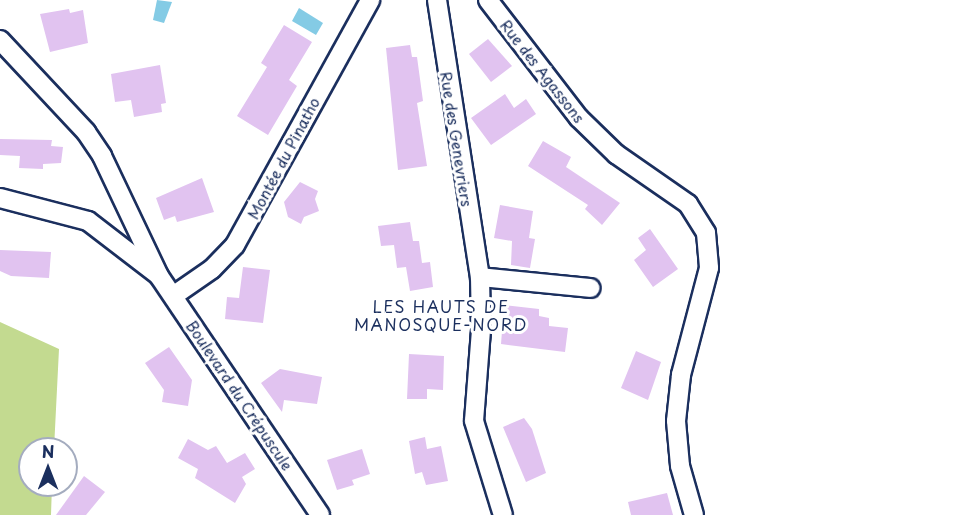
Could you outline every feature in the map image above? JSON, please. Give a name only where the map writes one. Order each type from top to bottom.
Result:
[{"type":"street","name":"Montée du Pinatho","points":[[172,296],[212,269],[235,245],[370,0]]},
{"type":"street","name":"Rue des Genevriers","points":[[437,0],[480,277],[481,330],[474,421],[503,515]]},
{"type":"street","name":"Rue des Agassons","points":[[488,0],[579,118],[616,154],[688,204],[706,233],[708,275],[681,375],[676,421],[680,466],[694,515]]},
{"type":"street","points":[[0,40],[86,132],[102,156],[159,276]]},
{"type":"street","points":[[0,198],[88,222],[159,276]]},
{"type":"street","name":"Boulevard du Crépuscule","points":[[159,276],[320,515]]},
{"type":"street","points":[[480,277],[590,288]]},
{"type":"green space","points":[[0,322],[59,349],[55,437],[18,437],[18,497],[52,497],[51,515],[0,515]]},
{"type":"water","points":[[157,0],[172,2],[164,23],[153,20]]},
{"type":"water","points":[[299,8],[323,23],[316,35],[292,21]]},
{"type":"building","points":[[69,9],[70,13],[83,10],[88,43],[50,52],[40,14]]},
{"type":"building","points":[[284,25],[312,42],[289,80],[297,86],[268,135],[237,116],[267,67],[261,63]]},
{"type":"building","points":[[488,39],[512,66],[491,82],[469,54]]},
{"type":"building","points":[[410,45],[412,57],[417,57],[423,101],[417,103],[427,166],[398,170],[386,48]]},
{"type":"building","points":[[160,65],[166,103],[161,104],[162,112],[134,117],[131,100],[115,102],[111,74]]},
{"type":"building","points":[[505,94],[514,108],[526,99],[536,114],[491,145],[471,118]]},
{"type":"building","points":[[0,139],[52,140],[51,146],[63,147],[61,163],[43,164],[43,169],[19,168],[20,156],[0,155]]},
{"type":"building","points":[[543,141],[571,157],[566,167],[620,203],[602,225],[585,209],[588,205],[528,166]]},
{"type":"building","points":[[202,178],[214,212],[177,222],[175,216],[164,220],[156,198]]},
{"type":"building","points":[[300,182],[318,191],[315,199],[319,211],[304,217],[301,224],[288,217],[284,202]]},
{"type":"building","points":[[500,205],[533,211],[529,238],[535,239],[530,268],[511,265],[512,241],[494,238]]},
{"type":"building","points":[[410,222],[413,241],[419,241],[422,263],[430,262],[433,287],[410,291],[406,267],[397,268],[394,245],[381,246],[378,226]]},
{"type":"building","points":[[650,229],[678,269],[653,287],[634,260],[646,250],[638,238]]},
{"type":"building","points":[[0,250],[51,252],[49,278],[11,276],[0,271]]},
{"type":"building","points":[[243,267],[270,270],[263,323],[225,319],[227,297],[239,298]]},
{"type":"building","points":[[504,305],[539,309],[539,316],[549,318],[549,326],[568,328],[565,352],[501,344]]},
{"type":"building","points":[[169,347],[192,380],[188,406],[162,402],[164,390],[145,363]]},
{"type":"building","points":[[636,351],[661,362],[648,400],[621,388]]},
{"type":"building","points":[[409,354],[444,356],[443,390],[427,389],[427,399],[407,399]]},
{"type":"building","points":[[280,369],[322,377],[317,404],[284,400],[282,412],[261,383]]},
{"type":"building","points":[[524,418],[532,429],[546,473],[526,482],[503,427]]},
{"type":"building","points":[[425,437],[427,449],[441,446],[448,481],[426,485],[422,472],[415,474],[409,441]]},
{"type":"building","points":[[188,439],[208,450],[216,446],[227,463],[245,453],[255,469],[242,477],[246,484],[235,503],[195,478],[198,469],[178,458]]},
{"type":"building","points":[[362,449],[370,474],[352,480],[354,485],[337,490],[327,460]]},
{"type":"building","points":[[84,476],[105,492],[86,515],[56,515],[69,497],[78,497],[78,484]]},
{"type":"building","points":[[667,493],[673,515],[631,515],[628,502]]},
{"type":"district","name":"LES HAUTS DE MANOSQUE-NORD","points":[[441,315]]}]
